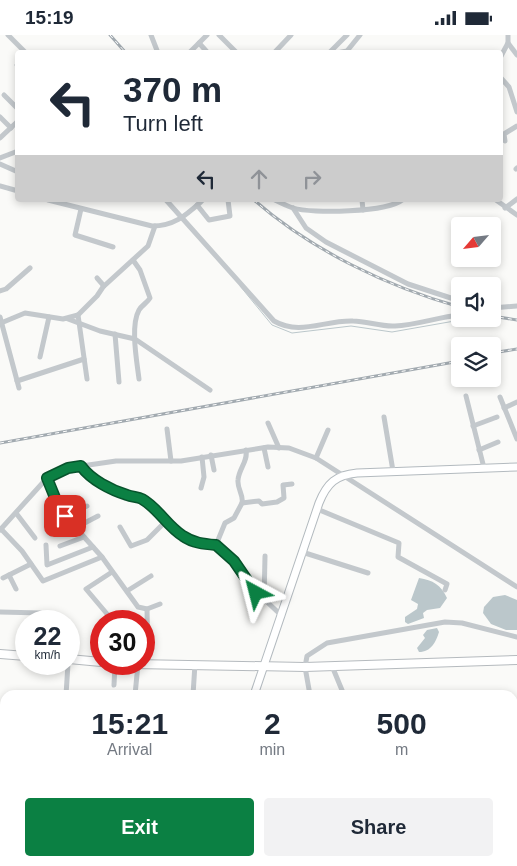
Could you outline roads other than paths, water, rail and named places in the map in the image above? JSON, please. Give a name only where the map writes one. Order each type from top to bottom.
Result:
[{"type":"main road","points":[[0,654],[15,655]]},
{"type":"main road","points":[[155,664],[305,667],[517,660]]},
{"type":"street","points":[[8,35],[23,50]]},
{"type":"street","points":[[151,35],[157,50]]},
{"type":"street","points":[[192,50],[207,35]]},
{"type":"street","points":[[219,35],[234,50]]},
{"type":"street","points":[[277,50],[291,35]]},
{"type":"street","points":[[333,50],[347,35]]},
{"type":"street","points":[[348,50],[360,35]]},
{"type":"street","points":[[503,52],[508,43],[508,35]]},
{"type":"street","points":[[199,43],[205,50]]},
{"type":"street","points":[[508,43],[517,55]]},
{"type":"street","points":[[503,80],[509,87],[517,112]]},
{"type":"street","points":[[4,95],[15,106]]},
{"type":"street","points":[[0,117],[11,128]]},
{"type":"street","points":[[0,138],[15,124]]},
{"type":"street","points":[[506,141],[504,134],[517,126]]},
{"type":"street","points":[[0,158],[15,152]]},
{"type":"street","points":[[0,164],[15,171]]},
{"type":"street","points":[[0,186],[15,190]]},
{"type":"street","points":[[505,208],[517,199]]},
{"type":"street","points":[[55,202],[155,226],[166,226],[181,219],[200,202]]},
{"type":"street","points":[[168,202],[274,321],[282,326],[293,329],[308,328],[329,322],[354,321],[395,327],[451,317]]},
{"type":"street","points":[[197,205],[209,220],[230,216],[228,202]]},
{"type":"street","points":[[280,202],[293,208],[311,211],[363,210],[395,206],[400,202]]},
{"type":"street","points":[[362,202],[363,210]]},
{"type":"street","points":[[498,202],[517,215]]},
{"type":"street","points":[[293,208],[306,228],[326,242],[408,284],[451,298]]},
{"type":"street","points":[[81,209],[75,235],[113,247]]},
{"type":"street","points":[[68,319],[78,315],[104,286],[148,245],[155,226]]},
{"type":"street","points":[[133,260],[140,270],[150,298],[139,310],[135,339],[140,379]]},
{"type":"street","points":[[0,291],[6,289],[30,268]]},
{"type":"street","points":[[96,278],[104,286]]},
{"type":"street","points":[[501,307],[517,306]]},
{"type":"street","points":[[19,388],[1,320],[26,313],[68,319],[79,324],[135,339],[210,390]]},
{"type":"street","points":[[78,315],[87,379]]},
{"type":"street","points":[[40,357],[49,317]]},
{"type":"street","points":[[115,334],[119,382]]},
{"type":"street","points":[[17,381],[84,359]]},
{"type":"street","points":[[466,396],[484,468]]},
{"type":"street","points":[[500,397],[517,438]]},
{"type":"street","points":[[504,408],[517,402]]},
{"type":"street","points":[[384,417],[393,471]]},
{"type":"street","points":[[473,426],[497,417]]},
{"type":"street","points":[[511,423],[517,421]]},
{"type":"street","points":[[268,423],[279,448]]},
{"type":"street","points":[[167,429],[171,461]]},
{"type":"street","points":[[316,458],[328,431]]},
{"type":"street","points":[[479,451],[498,442]]},
{"type":"street","points":[[264,448],[268,467]]},
{"type":"street","points":[[102,557],[43,581],[13,540],[0,530],[47,478],[68,468],[116,461],[171,461],[264,448],[288,448],[316,458],[343,474],[517,587]]},
{"type":"street","points":[[216,545],[225,523],[234,517],[242,503],[238,480],[239,471],[247,459],[246,450]]},
{"type":"street","points":[[211,455],[214,470]]},
{"type":"street","points":[[201,488],[204,477],[202,457]]},
{"type":"street","points":[[81,466],[86,473],[104,485],[126,495],[141,498],[167,520],[182,536],[202,544],[216,545],[234,561],[248,584],[282,616]]},
{"type":"street","points":[[256,690],[317,509],[325,489],[333,479],[343,474],[517,467]]},
{"type":"street","points":[[47,478],[60,510],[102,557],[138,607],[147,609],[160,604]]},
{"type":"street","points":[[242,503],[259,501],[262,504],[277,503],[284,498],[284,485],[292,484]]},
{"type":"street","points":[[65,516],[87,506]]},
{"type":"street","points":[[317,509],[399,543],[398,557],[447,584],[445,590]]},
{"type":"street","points":[[16,513],[35,538]]},
{"type":"street","points":[[51,534],[98,516]]},
{"type":"street","points":[[120,527],[131,546],[147,540],[167,520]]},
{"type":"street","points":[[60,547],[84,537]]},
{"type":"street","points":[[46,545],[47,565],[93,547]]},
{"type":"street","points":[[302,552],[368,573]]},
{"type":"street","points":[[264,601],[265,556]]},
{"type":"street","points":[[16,589],[6,576],[32,564]]},
{"type":"street","points":[[104,610],[86,589],[112,572]]},
{"type":"street","points":[[127,591],[151,576]]},
{"type":"street","points":[[0,612],[15,612]]},
{"type":"street","points":[[309,690],[305,667],[307,656],[310,652],[327,643],[428,624],[462,623],[517,637]]},
{"type":"street","points":[[194,690],[195,664]]},
{"type":"street","points":[[332,666],[342,690]]},
{"type":"street","points":[[66,690],[67,675]]},
{"type":"street","points":[[114,675],[114,685]]},
{"type":"street","points":[[135,690],[137,675]]},
{"type":"waterway","points":[[240,286],[272,325],[292,333],[351,326],[392,332],[451,322]]},
{"type":"railway","points":[[110,35],[123,50]]},
{"type":"railway","points":[[256,202],[300,235],[351,265],[405,289],[451,304]]},
{"type":"railway","points":[[501,317],[517,320]]},
{"type":"railway","points":[[501,352],[517,349]]},
{"type":"railway","points":[[0,443],[451,363]]}]
